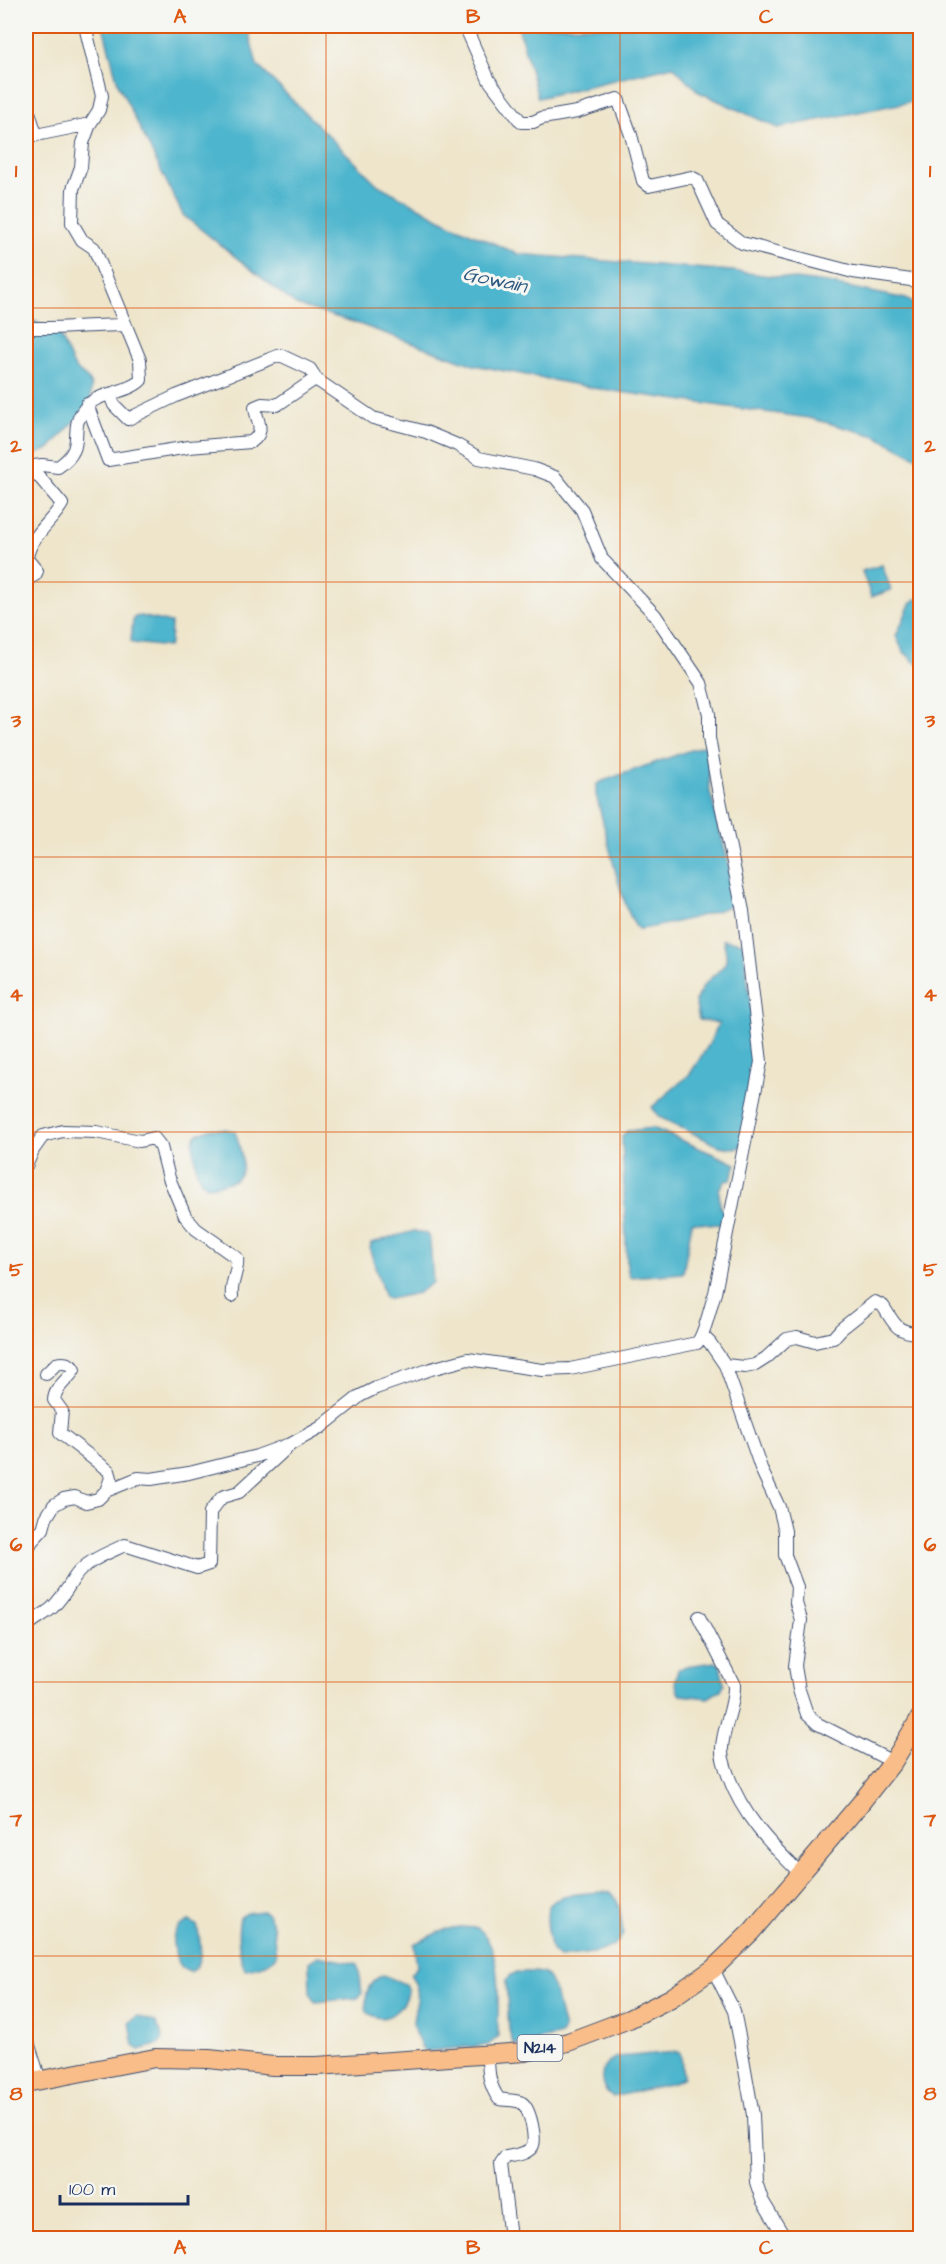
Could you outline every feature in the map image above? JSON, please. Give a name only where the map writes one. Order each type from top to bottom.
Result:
[{"type":"highway","name":"N214","points":[[33,2081],[154,2058],[209,2059],[273,2066],[317,2066],[525,2052],[568,2042],[629,2019],[671,1998],[713,1969],[752,1931],[860,1805],[893,1762],[921,1718]]},
{"type":"street","points":[[28,466],[58,467],[70,459],[77,445],[76,423],[87,405],[134,387],[141,380],[140,360],[94,248],[82,240],[72,223],[74,189],[81,167],[83,144],[90,124],[99,110],[102,96],[85,26]]},
{"type":"street","points":[[465,26],[489,80],[521,122],[533,122],[542,118],[577,112],[618,99],[644,181],[649,186],[691,177],[698,180],[717,224],[742,243],[853,272],[911,280],[921,285]]},
{"type":"street","points":[[26,114],[30,115],[36,135],[90,124]]},
{"type":"street","points":[[26,322],[31,328],[63,329],[89,325],[125,325]]},
{"type":"street","points":[[26,1552],[43,1529],[46,1518],[54,1505],[64,1499],[75,1497],[86,1502],[98,1499],[106,1491],[138,1478],[151,1479],[189,1473],[256,1456],[291,1444],[320,1428],[360,1396],[376,1388],[432,1369],[468,1359],[542,1370],[570,1369],[697,1343],[703,1336],[705,1320],[715,1293],[761,1062],[743,911],[718,795],[709,738],[709,714],[701,683],[656,615],[602,559],[582,510],[555,477],[534,469],[479,458],[457,445],[426,432],[373,418],[317,380],[310,369],[280,355],[176,396],[128,419],[114,405],[110,395]]},
{"type":"street","points":[[87,405],[108,460],[189,447],[251,441],[257,437],[260,430],[260,420],[254,410],[255,407],[262,404],[277,405],[312,381],[317,380]]},
{"type":"street","points":[[26,580],[37,573],[36,568],[27,559],[28,553],[40,530],[62,504],[28,466]]},
{"type":"street","points":[[26,1166],[43,1136],[63,1131],[96,1132],[140,1141],[154,1138],[161,1147],[169,1178],[185,1216],[196,1229],[237,1258],[238,1270],[231,1287],[232,1296]]},
{"type":"street","points":[[725,1365],[745,1367],[755,1365],[766,1359],[787,1339],[797,1337],[815,1342],[833,1338],[875,1302],[883,1306],[891,1322],[898,1329],[921,1334]]},
{"type":"street","points":[[703,1336],[725,1365],[762,1472],[779,1507],[785,1531],[785,1555],[797,1587],[796,1603],[801,1620],[795,1666],[799,1690],[807,1714],[818,1724],[893,1762]]},
{"type":"street","points":[[46,1374],[56,1364],[66,1363],[74,1370],[54,1394],[54,1400],[62,1412],[60,1432],[109,1471],[111,1478],[106,1491]]},
{"type":"street","points":[[26,1627],[35,1618],[50,1611],[67,1593],[75,1576],[95,1560],[125,1545],[197,1568],[209,1564],[210,1512],[222,1497],[239,1492],[291,1444]]},
{"type":"street","points":[[699,1617],[734,1685],[734,1696],[725,1725],[722,1749],[723,1762],[733,1789],[739,1802],[766,1839],[800,1873]]},
{"type":"street","points":[[713,1969],[734,2011],[753,2115],[756,2182],[762,2200],[785,2238]]},
{"type":"street","points":[[26,2036],[33,2081]]},
{"type":"street","points":[[488,2055],[488,2071],[493,2091],[499,2099],[523,2103],[527,2107],[533,2130],[532,2148],[524,2153],[506,2157],[501,2164],[510,2238]]},
{"type":"water","name":"Gowain","points":[[103,26],[247,26],[257,65],[378,185],[450,224],[518,254],[732,271],[827,283],[906,299],[920,306],[920,459],[876,436],[809,418],[599,389],[474,365],[353,322],[296,305],[183,215],[118,84]]},
{"type":"water","points":[[518,26],[920,26],[920,100],[778,128],[699,92],[673,66],[538,98]]},
{"type":"water","points":[[26,313],[32,320],[58,333],[75,368],[87,378],[91,385],[91,398],[79,416],[49,449],[26,458]]},
{"type":"water","points":[[882,565],[891,590],[871,597],[862,571]]},
{"type":"water","points":[[916,599],[920,600],[920,667],[903,651],[896,636],[910,604]]},
{"type":"water","points":[[141,616],[171,623],[168,647],[131,641],[133,620]]},
{"type":"water","points":[[706,746],[710,792],[736,902],[704,915],[638,929],[632,920],[620,886],[596,795],[596,785]]},
{"type":"water","points":[[723,940],[743,943],[758,1066],[741,1147],[734,1148],[719,1146],[659,1117],[652,1107],[690,1074],[708,1046],[719,1023],[699,1020],[695,1001],[705,984],[726,962]]},
{"type":"water","points":[[653,1128],[736,1164],[731,1180],[725,1181],[719,1189],[720,1207],[724,1212],[722,1225],[692,1222],[683,1273],[630,1277],[627,1268],[622,1136],[627,1131]]},
{"type":"water","points":[[210,1129],[226,1129],[235,1132],[242,1167],[233,1181],[207,1186],[197,1172],[193,1142],[197,1135]]},
{"type":"water","points":[[414,1231],[427,1234],[430,1241],[433,1282],[418,1293],[385,1298],[370,1250],[371,1243]]},
{"type":"water","points":[[715,1662],[720,1665],[724,1684],[721,1690],[708,1698],[681,1695],[678,1692],[675,1681],[678,1670],[686,1666]]},
{"type":"water","points":[[609,1892],[616,1899],[620,1910],[623,1934],[618,1941],[604,1950],[595,1952],[560,1957],[554,1953],[548,1937],[547,1915],[551,1903],[565,1896]]},
{"type":"water","points":[[263,1911],[267,1913],[273,1926],[276,1956],[257,1967],[245,1969],[239,1943],[240,1917],[246,1913]]},
{"type":"water","points":[[189,1921],[197,1925],[201,1951],[198,1964],[189,1972],[177,1960],[173,1940],[177,1929]]},
{"type":"water","points":[[460,1927],[478,1928],[486,1937],[492,1950],[497,1979],[498,2037],[488,2045],[427,2051],[422,2048],[413,2026],[418,1994],[410,1974],[417,1967],[414,1944],[443,1930]]},
{"type":"water","points":[[318,1956],[358,1964],[362,1993],[358,1998],[315,2002],[310,1992],[309,1962]]},
{"type":"water","points":[[517,1972],[540,1973],[549,1979],[555,1992],[564,2029],[561,2035],[517,2045],[513,2043],[509,2030],[506,1980]]},
{"type":"water","points":[[383,1975],[405,1984],[408,1991],[397,2010],[381,2018],[367,2012],[366,2000],[373,1981]]},
{"type":"water","points":[[137,2016],[155,2022],[161,2032],[162,2041],[140,2050],[134,2046],[130,2022]]},
{"type":"water","points":[[678,2052],[681,2055],[683,2077],[673,2083],[613,2097],[604,2087],[603,2070],[617,2057]]}]
